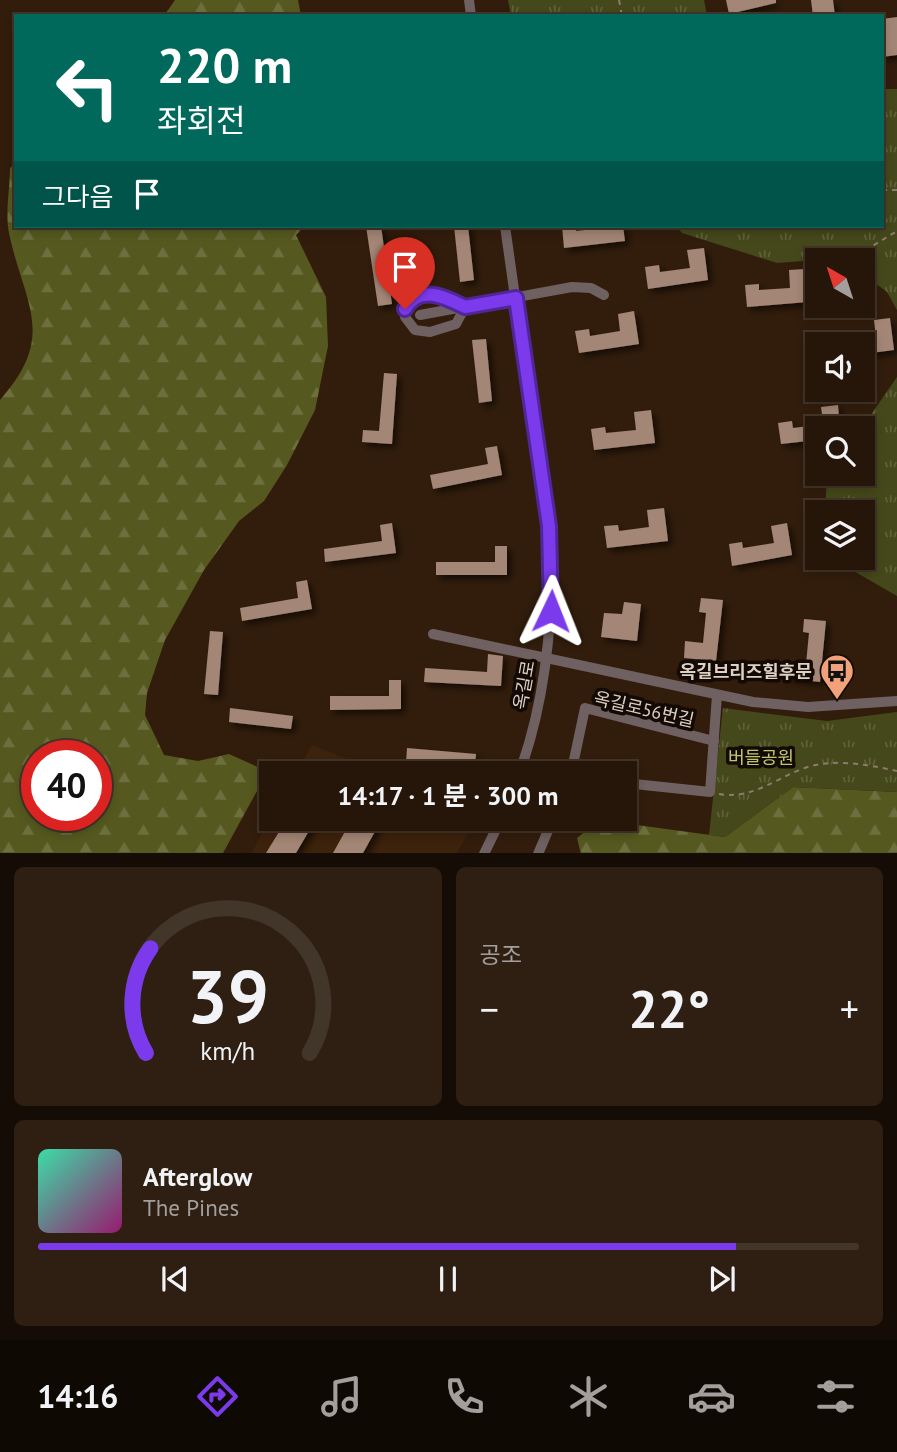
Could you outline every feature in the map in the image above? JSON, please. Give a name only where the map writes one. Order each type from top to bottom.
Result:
[{"type":"street","name":"옥길로","points":[[505,228],[551,548],[552,598],[546,655],[532,732],[523,761]]},
{"type":"street","points":[[420,315],[581,286],[604,295]]},
{"type":"street","points":[[431,295],[448,297],[465,307],[456,324],[430,332],[415,330],[405,317],[408,304],[431,295]]},
{"type":"street","name":"옥길로56번길","points":[[433,634],[546,655],[717,695],[808,707],[897,701]]},
{"type":"street","name":"옥길로56번길","points":[[574,761],[585,708],[714,741],[717,695]]},
{"type":"street","points":[[637,784],[710,792],[714,741]]},
{"type":"street","points":[[484,853],[495,831]]},
{"type":"street","points":[[538,853],[548,831]]},
{"type":"path","points":[[869,248],[897,231]]},
{"type":"path","points":[[710,792],[730,796],[750,793],[811,766],[857,763],[897,771]]},
{"type":"shaded area","points":[[312,745],[352,761],[303,761]]},
{"type":"shaded area","points":[[263,831],[469,831],[457,853],[252,853]]},
{"type":"green space","points":[[175,0],[298,0],[301,14],[165,14]]},
{"type":"green space","points":[[508,0],[704,0],[707,14],[511,14]]},
{"type":"green space","points":[[884,89],[897,89],[897,310],[887,292],[875,283],[875,248],[805,248],[805,261],[777,263],[682,233],[678,228],[884,228]]},
{"type":"green space","points":[[14,165],[14,228],[303,228],[296,235],[326,297],[328,346],[315,410],[287,465],[264,501],[239,521],[204,570],[165,640],[147,693],[145,715],[164,755],[198,761],[229,754],[259,768],[259,787],[223,853],[0,853],[0,400],[18,377],[28,356],[32,337],[28,300],[8,226],[10,168]]},
{"type":"green space","points":[[897,377],[897,596],[852,570],[875,570],[875,500],[826,500],[826,486],[875,486],[875,416],[870,416]]},
{"type":"green space","name":"버들공원","points":[[723,708],[827,721],[897,712],[897,792],[793,787],[725,837],[709,835]]},
{"type":"green space","points":[[793,787],[897,792],[897,853],[581,853],[577,838],[586,831],[637,831],[637,825],[725,837]]},
{"type":"building","points":[[726,0],[776,0],[776,3],[729,14]]},
{"type":"building","points":[[811,0],[833,0],[835,14],[813,14]]},
{"type":"building","points":[[897,17],[897,55],[884,57],[884,19]]},
{"type":"building","points":[[366,228],[381,228],[392,304],[378,306]]},
{"type":"building","points":[[454,228],[468,228],[474,280],[460,282]]},
{"type":"building","points":[[562,228],[576,228],[576,231],[623,228],[625,241],[564,248]]},
{"type":"building","points":[[704,248],[708,280],[648,289],[645,267],[659,265],[660,272],[690,268],[687,250]]},
{"type":"building","points":[[805,269],[805,302],[747,307],[745,285],[759,284],[759,290],[790,288],[789,270]]},
{"type":"building","points":[[634,311],[639,344],[579,353],[575,331],[589,329],[590,336],[620,331],[618,314]]},
{"type":"building","points":[[890,318],[894,350],[875,352],[874,320]]},
{"type":"building","points":[[486,339],[492,401],[479,403],[472,340]]},
{"type":"building","points":[[384,373],[397,374],[392,444],[362,442],[363,430],[379,431]]},
{"type":"building","points":[[838,405],[839,416],[822,416],[821,407]]},
{"type":"building","points":[[651,410],[655,443],[594,450],[591,429],[605,427],[606,433],[636,430],[634,412]]},
{"type":"building","points":[[792,421],[793,428],[805,426],[805,441],[781,444],[778,423]]},
{"type":"building","points":[[497,446],[502,475],[433,489],[430,475],[488,464],[485,448]]},
{"type":"building","points":[[664,508],[668,541],[607,548],[604,526],[618,525],[619,531],[649,527],[647,510]]},
{"type":"building","points":[[392,523],[396,553],[325,562],[324,549],[382,541],[380,525]]},
{"type":"building","points":[[787,523],[792,555],[732,566],[729,544],[742,542],[743,548],[774,543],[771,526]]},
{"type":"building","points":[[495,546],[507,546],[507,575],[436,575],[436,562],[495,562]]},
{"type":"building","points":[[307,580],[312,609],[242,621],[240,608],[298,598],[296,582]]},
{"type":"building","points":[[701,598],[723,600],[716,661],[684,658],[685,641],[703,643],[706,613],[699,612]]},
{"type":"building","points":[[624,602],[641,604],[637,641],[601,637],[604,613],[622,614]]},
{"type":"building","points":[[804,619],[826,621],[820,682],[787,678],[789,662],[806,664],[809,633],[803,632]]},
{"type":"building","points":[[210,631],[223,632],[218,695],[204,694]]},
{"type":"building","points":[[488,654],[503,656],[501,686],[424,682],[425,668],[487,672]]},
{"type":"building","points":[[389,680],[401,680],[401,709],[330,710],[330,696],[389,696]]},
{"type":"building","points":[[230,708],[293,716],[291,729],[229,722]]},
{"type":"building","points":[[407,748],[476,754],[476,761],[406,761]]},
{"type":"building","points":[[280,831],[309,831],[296,853],[266,853]]},
{"type":"building","points":[[345,831],[375,831],[363,853],[333,853]]},
{"type":"place","name":"옥길브리즈힐후문","points":[[837,701]]},
{"type":"route","points":[[405,309],[416,298],[440,294],[465,307],[516,298],[549,526],[552,559],[551,611]]}]
